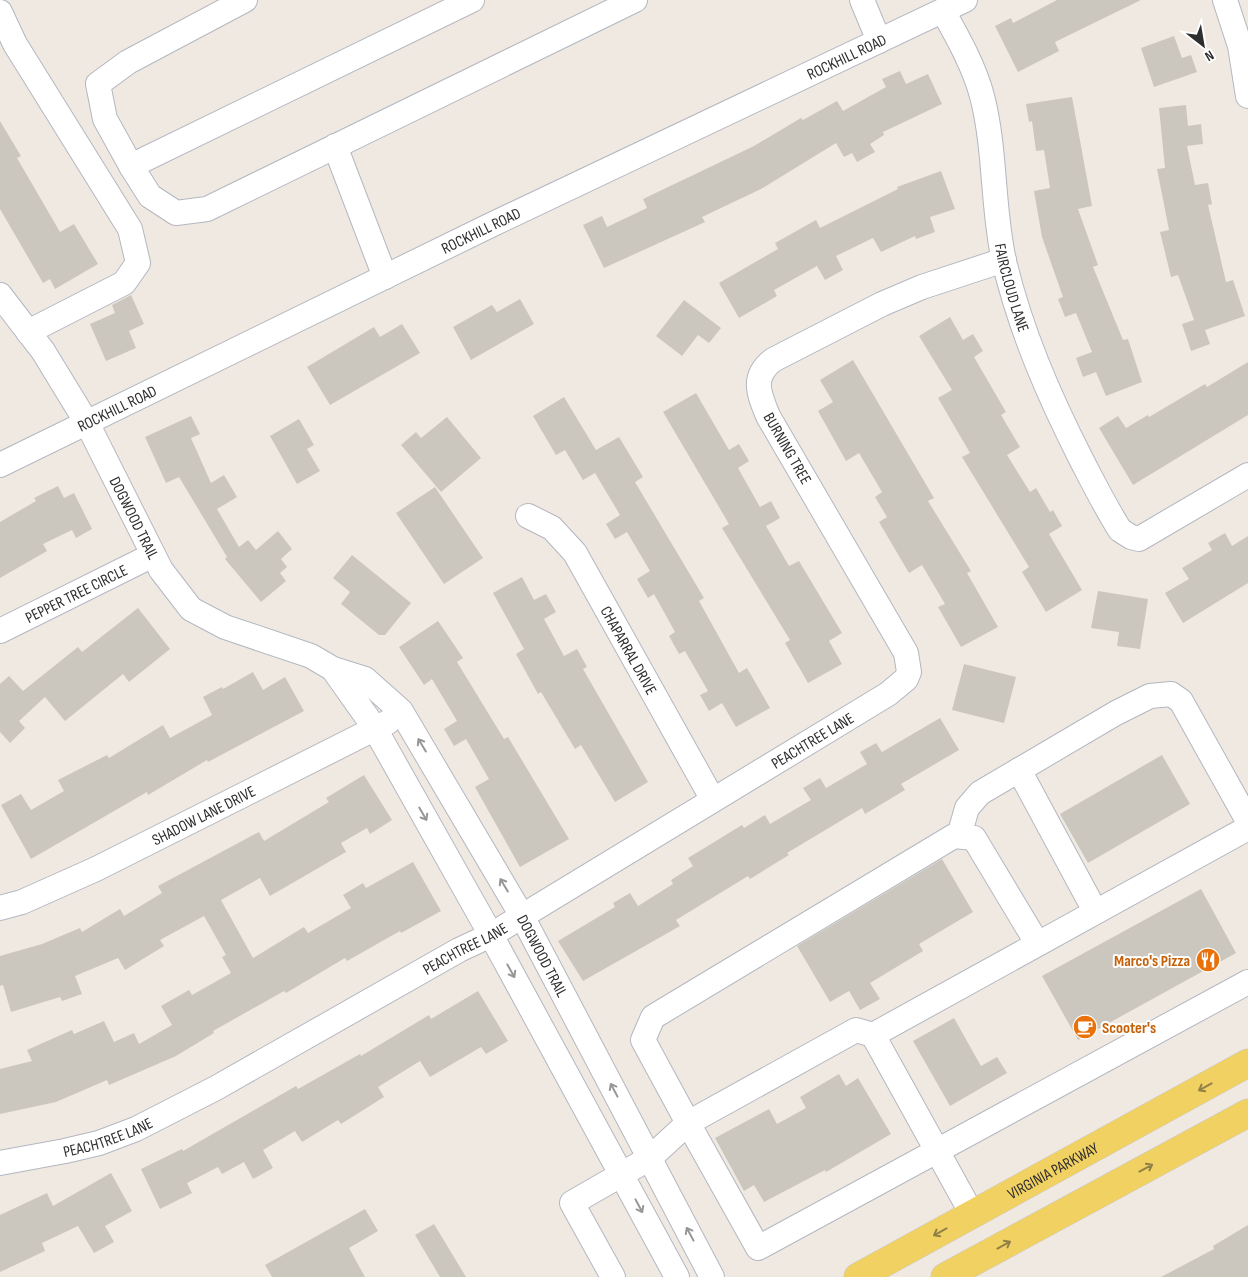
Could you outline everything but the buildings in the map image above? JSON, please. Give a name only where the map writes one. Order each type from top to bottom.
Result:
[{"type":"main road","name":"VIRGINIA PARKWAY","points":[[858,1277],[1248,1063]]},
{"type":"main road","points":[[945,1277],[1248,1113]]},
{"type":"street","points":[[246,0],[128,62],[98,84],[105,119],[150,196],[176,213],[207,209],[636,0]]},
{"type":"street","points":[[132,166],[472,0]]},
{"type":"street","points":[[862,0],[879,41]]},
{"type":"street","name":"ROCKHILL ROAD","points":[[0,465],[385,277],[965,0]]},
{"type":"street","points":[[1225,0],[1240,46],[1248,96]]},
{"type":"street","name":"FAIRCLOUD LANE","points":[[943,11],[972,68],[982,96],[994,198],[1004,260],[1024,332],[1052,403],[1120,530],[1131,537],[1139,539],[1248,475]]},
{"type":"street","points":[[0,12],[15,44],[130,229],[138,263],[124,283],[28,332]]},
{"type":"street","points":[[335,146],[385,277]]},
{"type":"street","name":"BURNING TREE","points":[[906,679],[909,672],[906,653],[768,416],[762,401],[760,375],[766,366],[774,360],[882,304],[922,287],[1004,260]]},
{"type":"street","name":"DOGWOOD TRAIL","points":[[0,294],[43,351],[87,423],[153,555],[174,590],[191,609],[225,628],[311,656],[333,669],[366,679],[401,711],[522,916],[712,1277]]},
{"type":"street","name":"CHAPARRAL DRIVE","points":[[528,516],[552,528],[575,553],[713,800]]},
{"type":"street","name":"PEPPER TREE CIRCLE","points":[[0,631],[153,555]]},
{"type":"street","name":"DOGWOOD TRAIL","points":[[333,669],[374,727],[491,935],[677,1277]]},
{"type":"street","name":"PEACHTREE LANE","points":[[0,1163],[64,1152],[99,1143],[136,1129],[216,1088],[459,950],[491,935],[872,704],[906,679]]},
{"type":"street","points":[[959,836],[967,808],[980,794],[1116,713],[1150,696],[1171,694],[1181,701],[1248,820]]},
{"type":"street","name":"SHADOW LANE DRIVE","points":[[0,908],[22,902],[96,869],[374,727],[396,719],[401,711]]},
{"type":"street","points":[[1019,770],[1095,911]]},
{"type":"street","points":[[873,1035],[1248,828]]},
{"type":"street","points":[[1037,943],[974,838],[954,836],[652,1017],[643,1040],[758,1248],[1248,982]]},
{"type":"street","points":[[613,1277],[572,1202],[650,1158],[688,1123],[856,1030],[873,1035],[972,1214]]},
{"type":"place","name":"Marco's Pizza","points":[[1208,960]]},
{"type":"place","name":"Scooter's","points":[[1085,1027]]}]
